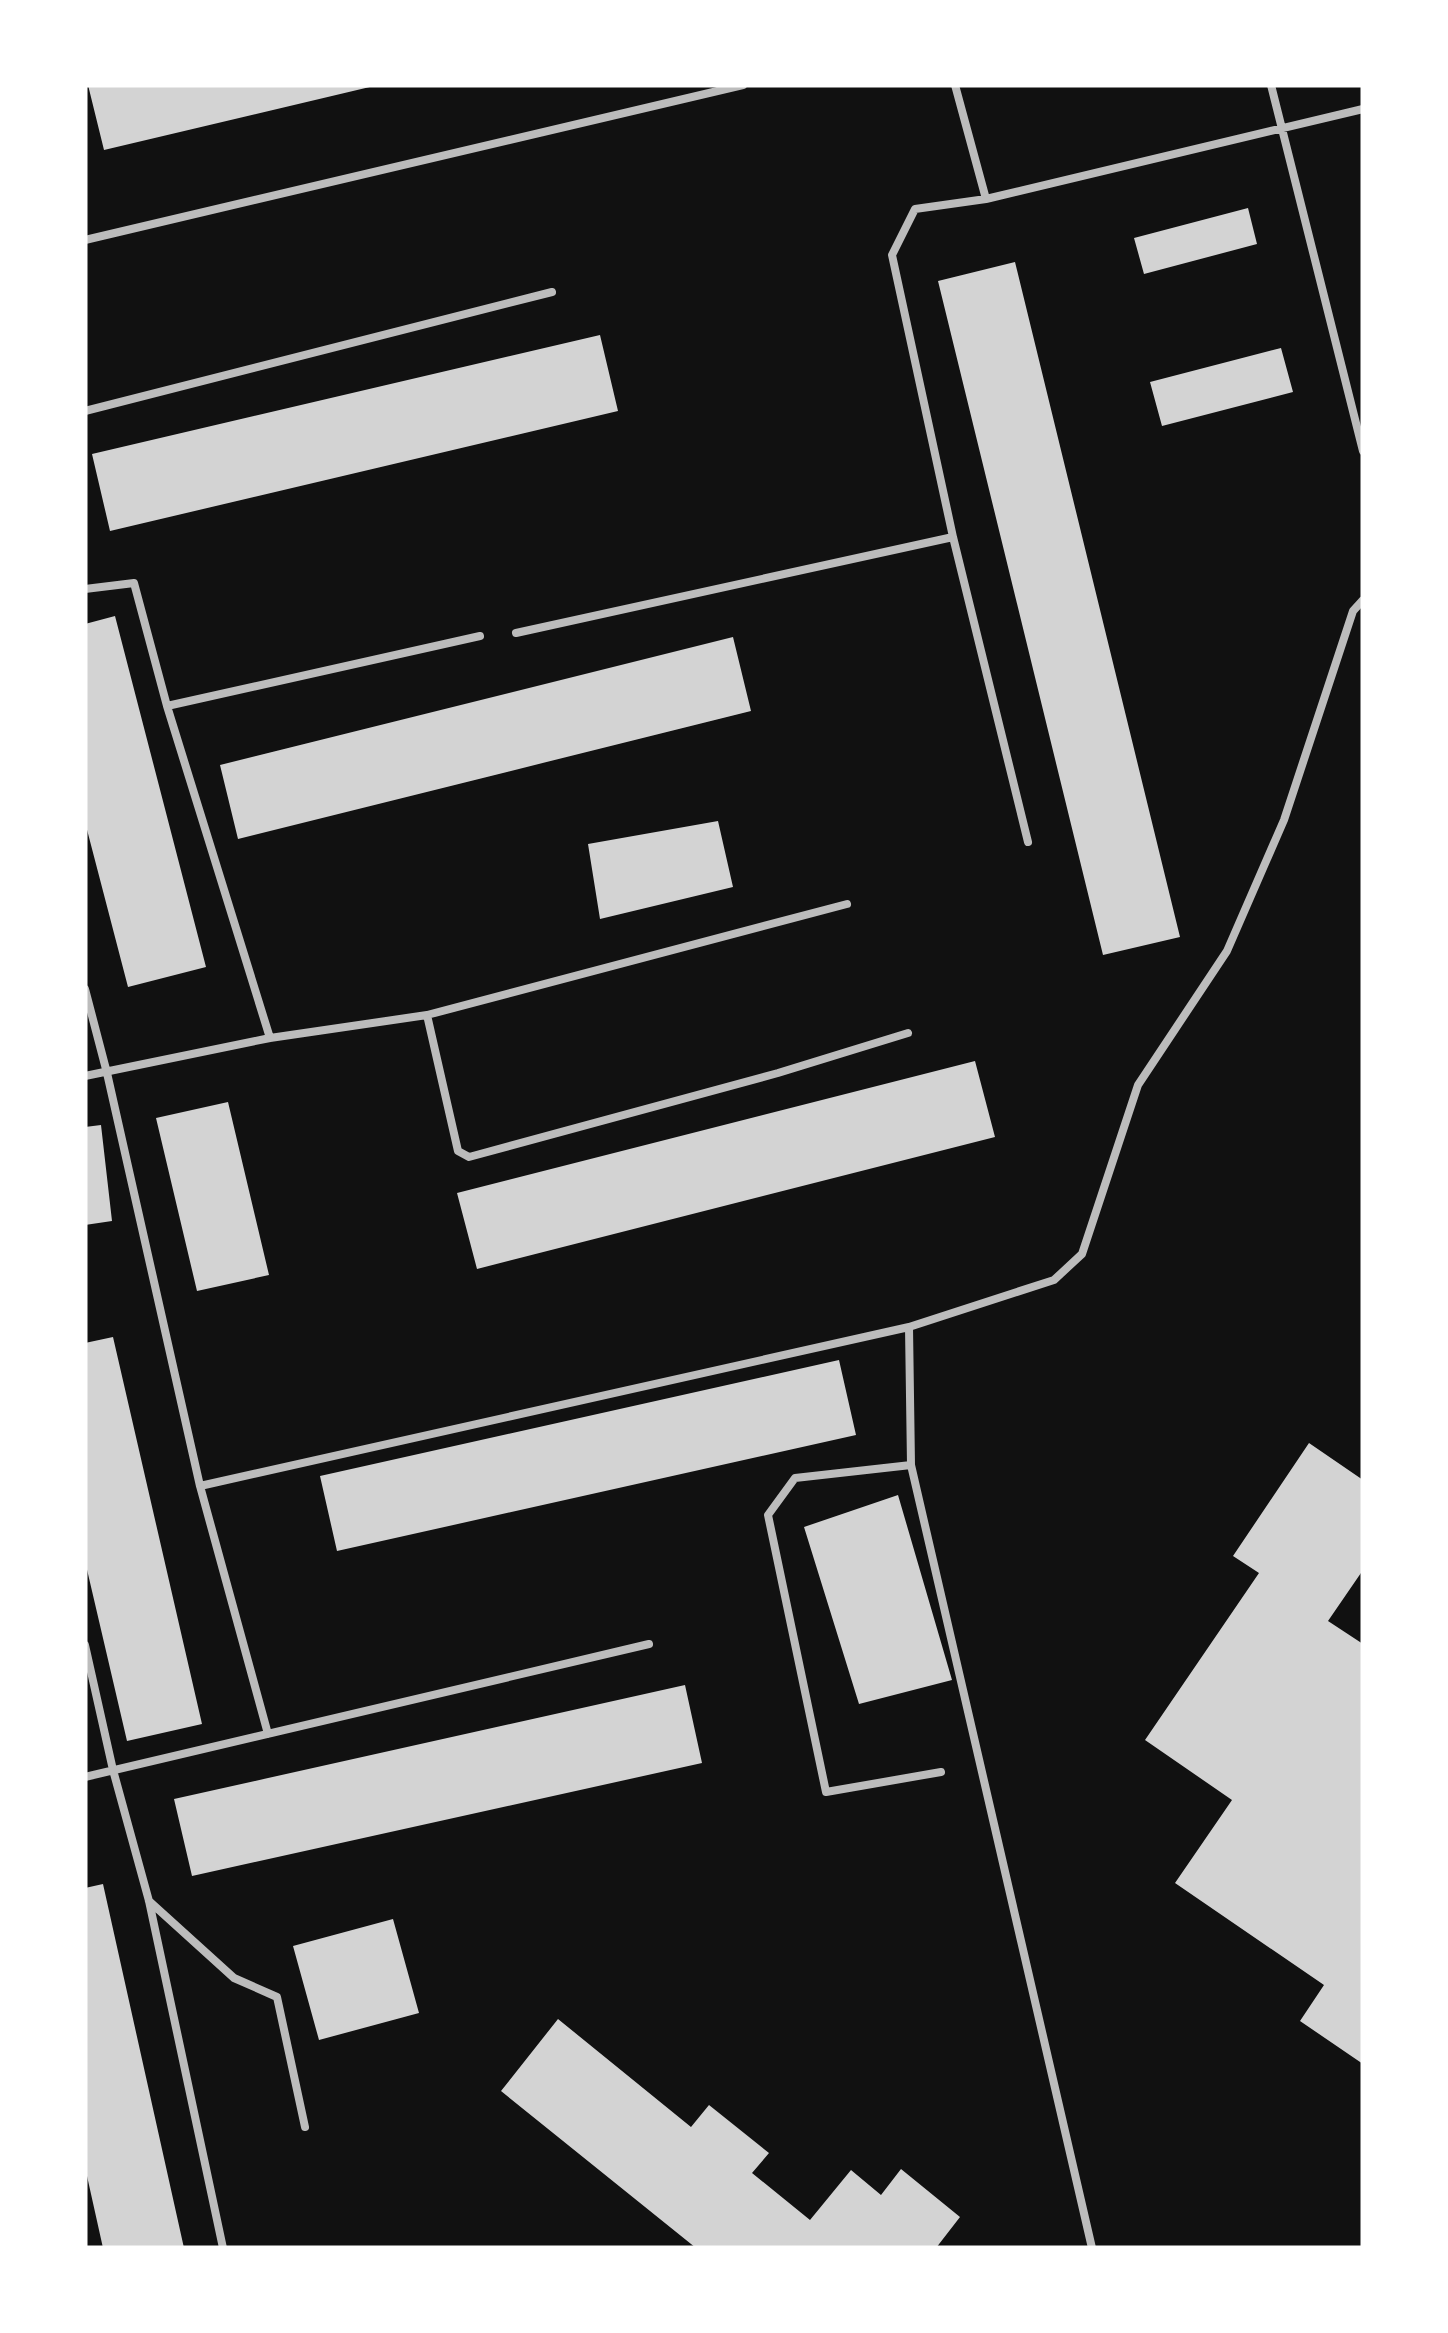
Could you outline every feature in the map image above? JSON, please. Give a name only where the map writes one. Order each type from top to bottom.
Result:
[{"type":"lane","points":[[85,240],[743,85]]},
{"type":"lane","points":[[955,85],[986,198]]},
{"type":"lane","points":[[1270,85],[1363,452]]},
{"type":"lane","points":[[1028,842],[953,537],[892,255],[916,209],[986,198],[1363,109]]},
{"type":"lane","points":[[85,411],[552,292]]},
{"type":"lane","points":[[1351,397],[1363,395]]},
{"type":"lane","points":[[516,634],[953,537]]},
{"type":"lane","points":[[85,589],[134,583],[167,706],[270,1038]]},
{"type":"lane","points":[[200,1486],[909,1327],[1054,1280],[1082,1254],[1138,1085],[1227,950],[1284,820],[1353,612],[1363,600]]},
{"type":"lane","points":[[167,706],[480,636]]},
{"type":"lane","points":[[85,1076],[270,1038],[427,1015],[847,904]]},
{"type":"lane","points":[[85,989],[108,1072],[200,1486],[268,1734]]},
{"type":"lane","points":[[427,1015],[458,1151],[469,1156],[908,1034]]},
{"type":"lane","points":[[909,1327],[911,1464],[1092,2248]]},
{"type":"lane","points":[[911,1464],[794,1478],[768,1515],[826,1792],[941,1772]]},
{"type":"lane","points":[[85,1777],[649,1644]]},
{"type":"lane","points":[[85,1645],[113,1770],[150,1901],[222,2248]]},
{"type":"lane","points":[[150,1901],[234,1978],[276,1997],[305,2127]]},
{"type":"building","points":[[88,85],[374,85],[374,86],[104,150]]},
{"type":"building","points":[[1248,208],[1257,244],[1144,274],[1134,238]]},
{"type":"building","points":[[1015,262],[1180,937],[1103,955],[938,281]]},
{"type":"building","points":[[600,335],[618,411],[110,531],[92,454]]},
{"type":"building","points":[[1281,348],[1293,392],[1162,426],[1150,382]]},
{"type":"building","points":[[115,616],[206,967],[128,987],[85,822],[85,624]]},
{"type":"building","points":[[733,637],[751,711],[238,839],[220,765]]},
{"type":"building","points":[[718,821],[733,887],[600,919],[588,844]]},
{"type":"building","points":[[975,1061],[995,1137],[477,1269],[457,1193]]},
{"type":"building","points":[[228,1102],[269,1275],[197,1291],[156,1118]]},
{"type":"building","points":[[101,1125],[112,1221],[85,1225],[85,1127]]},
{"type":"building","points":[[113,1337],[202,1724],[127,1741],[85,1561],[85,1343]]},
{"type":"building","points":[[839,1360],[856,1435],[337,1551],[320,1476]]},
{"type":"building","points":[[1309,1443],[1363,1480],[1363,1570],[1328,1621],[1363,1644],[1363,2064],[1300,2021],[1324,1985],[1175,1883],[1232,1800],[1145,1740],[1259,1573],[1233,1556]]},
{"type":"building","points":[[898,1495],[952,1680],[859,1704],[804,1527]]},
{"type":"building","points":[[685,1685],[702,1763],[192,1876],[174,1799]]},
{"type":"building","points":[[103,1884],[184,2248],[103,2248],[85,2167],[85,1888]]},
{"type":"building","points":[[393,1919],[419,2013],[319,2040],[293,1946]]},
{"type":"building","points":[[558,2019],[691,2127],[709,2105],[769,2153],[752,2173],[810,2220],[851,2170],[881,2195],[901,2169],[960,2217],[936,2248],[696,2248],[501,2091]]}]
